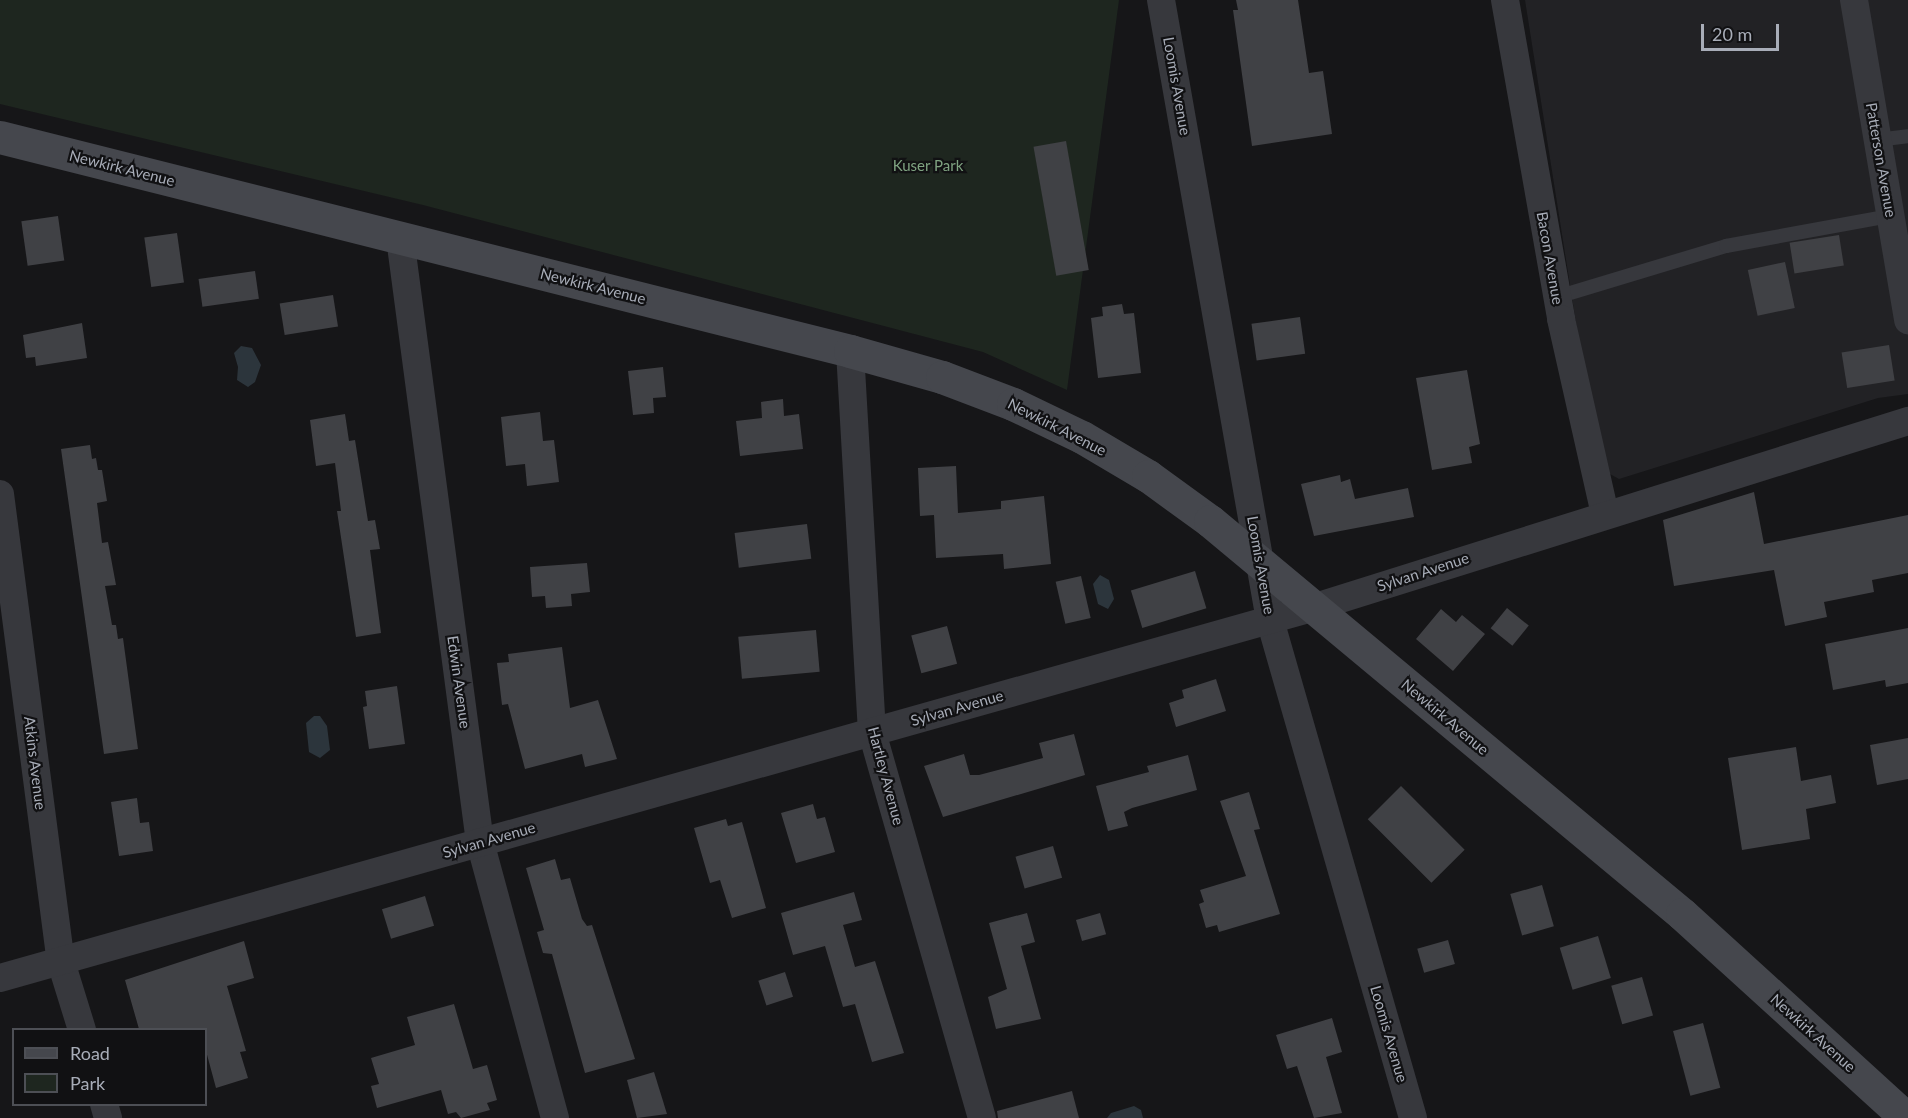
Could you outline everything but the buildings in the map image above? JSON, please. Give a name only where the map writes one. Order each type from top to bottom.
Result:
[{"type":"street","name":"Loomis Avenue","points":[[1161,0],[1270,620],[1413,1118]]},
{"type":"street","name":"Bacon Avenue","points":[[1505,0],[1557,297],[1605,514]]},
{"type":"street","name":"Patterson Avenue","points":[[1854,0],[1908,320]]},
{"type":"street","name":"Newkirk Avenue","points":[[0,137],[850,351],[942,377],[1013,404],[1082,437],[1156,482],[1261,564],[1682,914],[1906,1118]]},
{"type":"street","name":"Edwin Avenue","points":[[400,237],[480,842],[555,1118]]},
{"type":"street","name":"Hartley Avenue","points":[[850,351],[872,732],[982,1118]]},
{"type":"street","name":"Sylvan Avenue","points":[[0,978],[1312,608],[1605,514],[1908,421]]},
{"type":"street","name":"Atkins Avenue","points":[[0,494],[61,962],[82,1028]]},
{"type":"lane","points":[[1877,141],[1908,136]]},
{"type":"lane","points":[[1557,297],[1726,246],[1890,216]]},
{"type":"shaded area","points":[[1525,0],[1908,0],[1908,394],[1878,398],[1619,479],[1610,474],[1592,424]]},
{"type":"shaded area","points":[[241,346],[252,348],[261,365],[255,382],[248,387],[237,380],[238,367],[234,353]]},
{"type":"shaded area","points":[[1100,575],[1109,580],[1114,599],[1108,609],[1098,604],[1093,584]]},
{"type":"shaded area","points":[[314,716],[320,716],[327,726],[330,750],[320,758],[309,752],[306,723]]},
{"type":"shaded area","points":[[1134,1106],[1141,1110],[1143,1118],[1107,1118],[1111,1113]]},
{"type":"green space","name":"Kuser Park","points":[[0,0],[1119,0],[1067,390],[983,352],[423,205],[0,104]]}]
